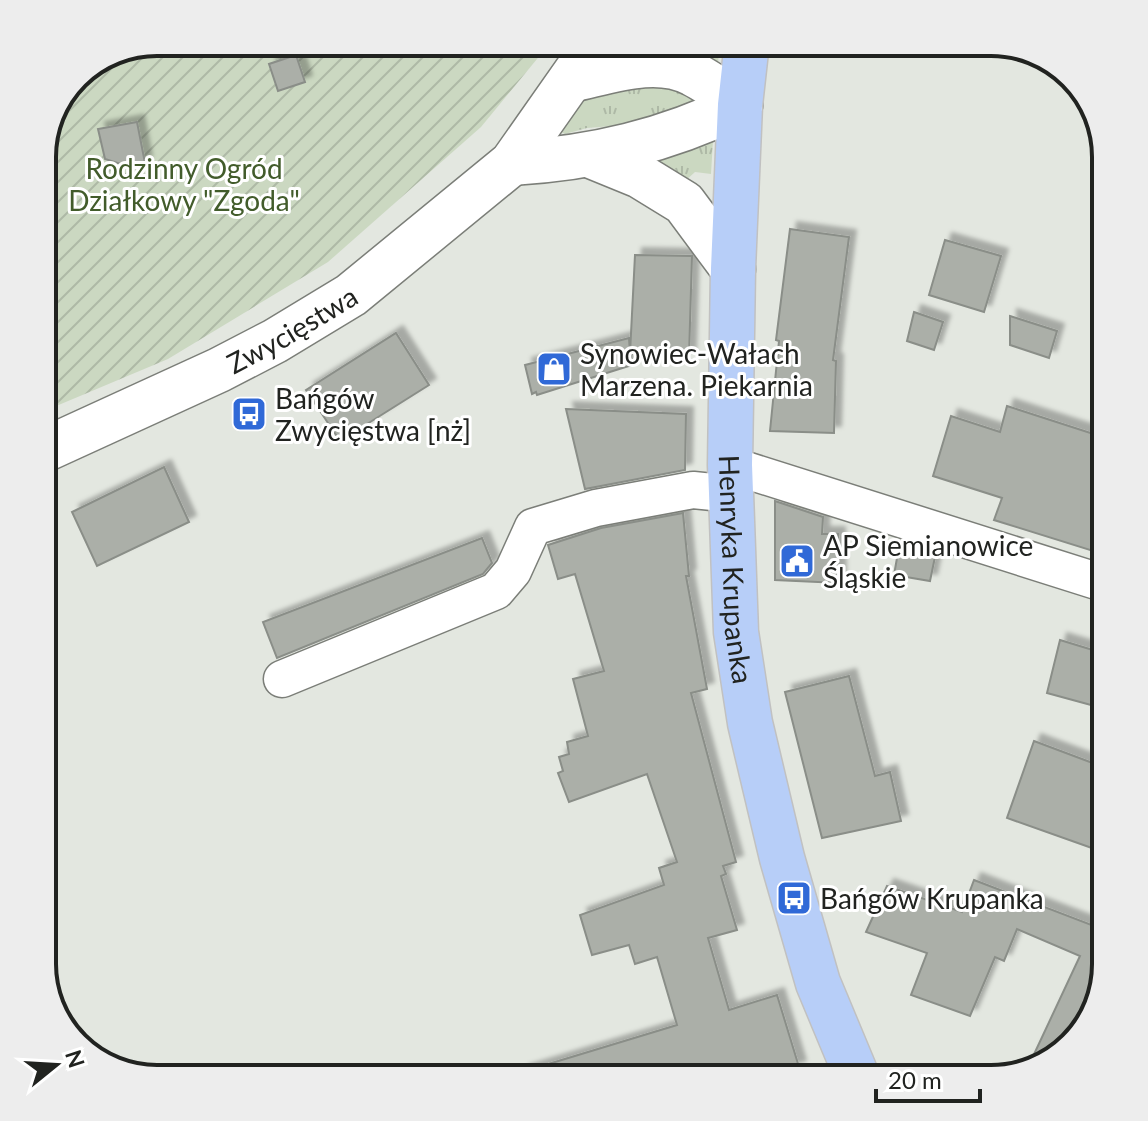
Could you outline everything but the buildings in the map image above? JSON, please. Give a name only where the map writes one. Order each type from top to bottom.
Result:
[{"type":"main road","name":"Zwycięstwa","points":[[56,445],[219,370],[275,341],[351,295],[512,163],[587,56]]},
{"type":"main road","name":"Henryka Krupanka","points":[[745,56],[740,105],[733,269],[731,480],[736,632],[750,723],[782,858],[818,983],[852,1065]]},
{"type":"main road","points":[[571,80],[634,66],[662,64],[691,72],[740,105]]},
{"type":"main road","points":[[512,163],[591,156],[681,131],[740,105]]},
{"type":"main road","points":[[591,156],[640,176],[684,203],[733,269]]},
{"type":"street","points":[[282,679],[496,591],[513,571],[533,527],[596,508],[731,480],[1092,580]]},
{"type":"green space","name":"Rodzinny Ogród Działkowy \"Zgoda\"","points":[[157,56],[539,56],[481,127],[328,262],[168,359],[56,406],[56,150],[66,112],[90,81],[124,61]]},
{"type":"green space","points":[[678,56],[719,56],[717,74]]},
{"type":"green space","points":[[660,80],[701,103],[624,125],[587,128],[565,134],[558,130],[587,93]]},
{"type":"green space","points":[[713,140],[711,174],[695,172],[683,183],[638,153]]},
{"type":"place","name":"Synowiec-Wałach Marzena. Piekarnia","points":[[554,369]]},
{"type":"place","name":"Bańgów Zwycięstwa [nż]","points":[[249,414]]},
{"type":"place","name":"AP Siemianowice Śląskie","points":[[797,561]]},
{"type":"place","name":"Bańgów Krupanka","points":[[794,898]]}]
